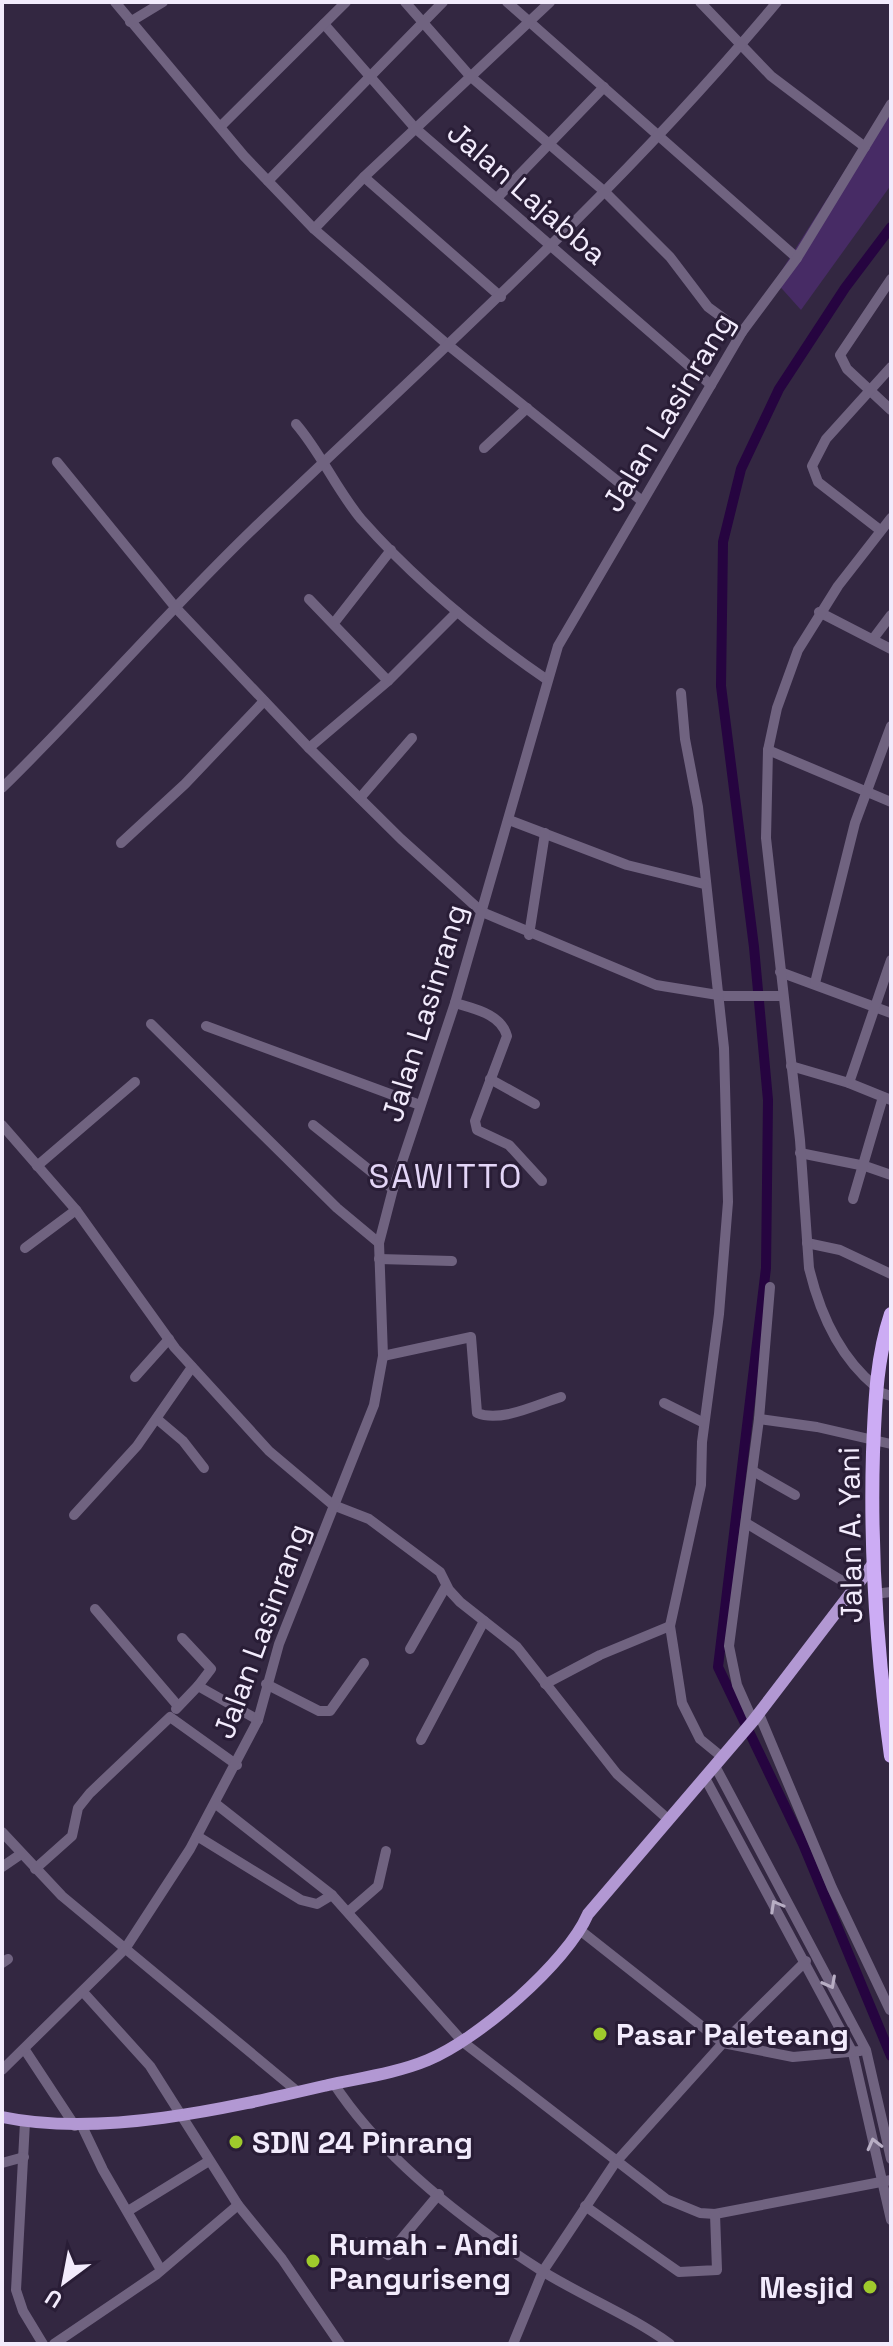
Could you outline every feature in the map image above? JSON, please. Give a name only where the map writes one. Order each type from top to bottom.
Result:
[{"type":"highway","name":"Jalan A. Yani","points":[[891,1316],[876,1389],[873,1564],[891,1756]]},
{"type":"main road","points":[[2,2117],[79,2126],[182,2112],[298,2092],[424,2062],[463,2042],[518,1997],[581,1931],[588,1914],[754,1720],[873,1564]]},
{"type":"street","points":[[115,2],[268,181],[314,229],[448,345],[642,501]]},
{"type":"street","points":[[130,22],[163,2]]},
{"type":"street","points":[[221,126],[346,2]]},
{"type":"street","points":[[405,2],[470,76],[605,192],[670,257],[708,307],[742,332]]},
{"type":"street","points":[[268,181],[443,2]]},
{"type":"street","points":[[507,2],[797,258]]},
{"type":"street","points":[[314,229],[364,177],[550,2]]},
{"type":"street","points":[[700,2],[771,76],[865,147]]},
{"type":"street","points":[[2,788],[102,689],[250,532],[501,297],[550,244],[605,192],[777,2]]},
{"type":"street","name":"Jalan Lajabba","points":[[324,24],[415,128],[711,385]]},
{"type":"street","points":[[497,198],[604,87]]},
{"type":"street","name":"Jalan Lasinrang","points":[[2,2070],[84,1993],[125,1949],[216,1804],[258,1720],[266,1684],[333,1505],[371,1415],[383,1356],[379,1243],[393,1189],[482,912],[546,679],[570,622],[742,332],[797,258],[891,104]]},
{"type":"street","points":[[364,177],[501,297]]},
{"type":"street","points":[[891,279],[841,352],[844,365],[891,410]]},
{"type":"street","points":[[880,530],[818,482],[812,472],[818,450],[891,367]]},
{"type":"street","points":[[484,448],[527,408]]},
{"type":"street","points":[[296,424],[361,518],[391,550],[486,637],[546,679]]},
{"type":"street","points":[[57,462],[176,608],[309,748],[482,912],[529,935],[656,985],[721,996],[778,996]]},
{"type":"street","points":[[891,518],[819,612],[787,677],[768,750],[766,838],[780,972],[778,996],[791,1066],[809,1268],[823,1314],[847,1357],[876,1389],[891,1396]]},
{"type":"street","points":[[334,623],[391,550]]},
{"type":"street","points":[[309,599],[388,681]]},
{"type":"street","points":[[309,748],[388,681],[457,612]]},
{"type":"street","points":[[819,612],[891,649]]},
{"type":"street","points":[[873,639],[891,615]]},
{"type":"street","points":[[681,693],[721,996],[728,1202],[719,1314],[704,1423],[701,1485],[670,1626],[682,1703],[700,1739],[722,1757],[866,2050],[891,2159]]},
{"type":"street","points":[[121,843],[185,784],[264,701]]},
{"type":"street","points":[[815,983],[866,790],[891,726]]},
{"type":"street","points":[[360,798],[412,738]]},
{"type":"street","points":[[768,750],[891,802]]},
{"type":"street","points":[[509,820],[627,865],[704,884]]},
{"type":"street","points":[[529,935],[545,833]]},
{"type":"street","points":[[849,1083],[891,960]]},
{"type":"street","points":[[780,972],[891,1013]]},
{"type":"street","points":[[455,1003],[493,1017],[504,1027],[507,1036],[475,1121],[477,1130],[509,1145],[542,1181]]},
{"type":"street","points":[[151,1024],[337,1208],[379,1243]]},
{"type":"street","points":[[206,1026],[420,1105]]},
{"type":"street","points":[[791,1066],[887,1098],[853,1199]]},
{"type":"street","points":[[490,1079],[535,1104]]},
{"type":"street","points":[[37,1166],[135,1082]]},
{"type":"street","points":[[2,1125],[76,1210],[169,1339],[269,1451],[333,1505],[369,1519],[440,1572],[446,1586],[513,1643],[617,1774],[669,1820]]},
{"type":"street","points":[[313,1125],[393,1189]]},
{"type":"street","points":[[800,1153],[865,1166],[891,1175]]},
{"type":"street","points":[[25,1248],[76,1210]]},
{"type":"street","points":[[807,1243],[840,1250],[891,1274]]},
{"type":"street","points":[[379,1259],[452,1261]]},
{"type":"street","points":[[770,1287],[759,1419],[729,1646],[737,1685],[890,2010]]},
{"type":"street","points":[[383,1356],[471,1337],[477,1413],[486,1416],[504,1414],[561,1397]]},
{"type":"street","points":[[135,1377],[169,1339]]},
{"type":"street","points":[[74,1515],[157,1419],[192,1367]]},
{"type":"street","points":[[664,1403],[704,1423]]},
{"type":"street","points":[[157,1419],[183,1441],[204,1468]]},
{"type":"street","points":[[759,1419],[874,1438],[891,1444]]},
{"type":"street","points":[[753,1471],[795,1495]]},
{"type":"street","points":[[746,1523],[854,1588]]},
{"type":"street","points":[[410,1649],[446,1586]]},
{"type":"street","points":[[874,1594],[891,1592]]},
{"type":"street","points":[[95,1609],[178,1706]]},
{"type":"street","points":[[421,1740],[484,1621]]},
{"type":"street","points":[[545,1684],[600,1655],[670,1626]]},
{"type":"street","points":[[35,1869],[72,1836],[78,1808],[90,1793],[170,1717],[211,1669],[182,1638]]},
{"type":"street","points":[[266,1684],[319,1711],[330,1711],[364,1663]]},
{"type":"street","points":[[198,1686],[258,1720]]},
{"type":"street","points":[[170,1717],[237,1765]]},
{"type":"street","points":[[705,1778],[853,2053],[887,2181],[891,2220]]},
{"type":"street","points":[[216,1804],[332,1895],[463,2042],[615,2163],[666,2199],[700,2213],[715,2214],[887,2181]]},
{"type":"street","points":[[2,1832],[35,1869],[125,1949],[298,2092]]},
{"type":"street","points":[[197,1836],[301,1900],[317,1904],[332,1895]]},
{"type":"street","points":[[348,1912],[378,1886],[386,1851]]},
{"type":"street","points":[[2,1867],[21,1854]]},
{"type":"street","points":[[581,1931],[723,2043],[793,2057],[866,2050]]},
{"type":"street","points":[[513,2344],[543,2271],[615,2163],[723,2043],[806,1961]]},
{"type":"street","points":[[84,1993],[144,2058],[182,2112],[238,2205],[282,2259],[340,2344]]},
{"type":"street","points":[[25,2050],[79,2126],[161,2270]]},
{"type":"street","points":[[334,2084],[376,2140],[439,2194],[543,2271],[670,2344]]},
{"type":"street","points":[[25,2122],[16,2290],[23,2311],[43,2344]]},
{"type":"street","points":[[2,2163],[24,2157]]},
{"type":"street","points":[[128,2211],[209,2161]]},
{"type":"street","points":[[366,2242],[388,2255],[439,2194]]},
{"type":"street","points":[[54,2344],[161,2270],[238,2205]]},
{"type":"street","points":[[585,2206],[681,2272],[717,2270],[715,2214]]},
{"type":"shaded area","points":[[891,98],[891,185],[801,310],[775,281]]},
{"type":"waterway","points":[[891,227],[845,288],[779,389],[741,469],[723,542],[721,686],[754,947],[768,1100],[766,1268],[718,1667],[803,1844],[891,2056]]},
{"type":"place","name":"Pasar Paleteang","points":[[600,2034]]},
{"type":"place","name":"SDN 24 Pinrang","points":[[236,2142]]},
{"type":"place","name":"Rumah - Andi Panguriseng","points":[[313,2261]]},
{"type":"place","name":"Mesjid","points":[[870,2287]]},
{"type":"district","name":"SAWITTO","points":[[446,1176]]}]
